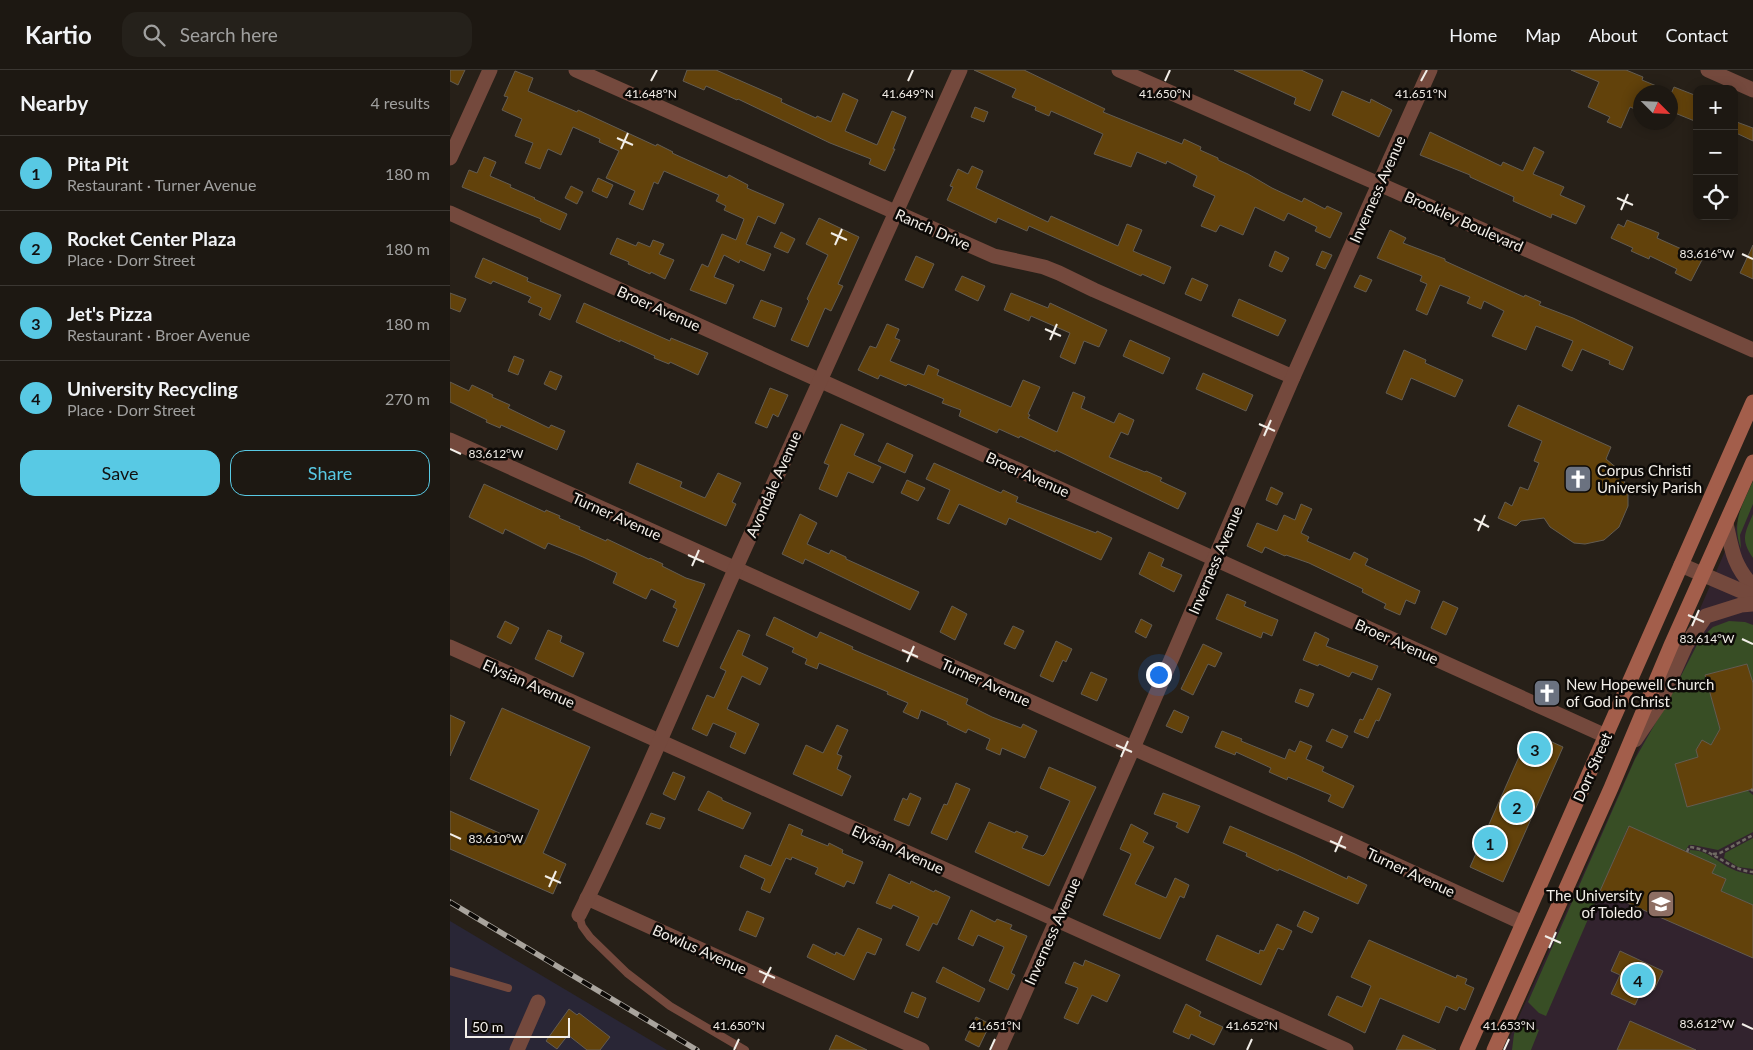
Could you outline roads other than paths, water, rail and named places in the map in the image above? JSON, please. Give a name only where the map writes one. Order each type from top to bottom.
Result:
[{"type":"main road","name":"Dorr Street","points":[[1467,1050],[1753,402]]},
{"type":"main road","name":"Dorr Street","points":[[1494,1050],[1753,462]]},
{"type":"main road","points":[[1478,1050],[1497,1002],[1523,923]]},
{"type":"street","points":[[450,158],[490,70]]},
{"type":"street","name":"Ranch Drive","points":[[576,70],[994,256],[1044,267],[1059,273],[1294,378]]},
{"type":"street","name":"Avondale Avenue","points":[[579,915],[660,742],[819,380],[897,213],[960,70]]},
{"type":"street","name":"Brookley Boulevard","points":[[1118,70],[1753,350]]},
{"type":"street","name":"Inverness Avenue","points":[[999,1050],[1430,70]]},
{"type":"street","points":[[1708,70],[1753,90]]},
{"type":"street","name":"Broer Avenue","points":[[450,213],[1606,736]]},
{"type":"street","name":"Turner Avenue","points":[[450,440],[1523,923]]},
{"type":"street","points":[[1726,523],[1734,560],[1753,586]]},
{"type":"street","points":[[1681,565],[1753,596]]},
{"type":"street","points":[[1626,754],[1660,703],[1686,645],[1706,616],[1741,605],[1753,604]]},
{"type":"street","name":"Elysian Avenue","points":[[450,647],[1346,1050]]},
{"type":"street","name":"Bowlus Avenue","points":[[587,898],[904,1046],[922,1050]]},
{"type":"street","points":[[517,1050],[538,1002]]},
{"type":"lane","points":[[579,915],[582,926],[590,937],[627,973],[670,1006],[745,1050]]},
{"type":"lane","points":[[450,971],[508,988]]},
{"type":"railway","points":[[450,902],[697,1050]]},
{"type":"place","name":"Corpus Christi Universiy Parish","points":[[1578,479]]},
{"type":"place","name":"New Hopewell Church of God in Christ","points":[[1547,693]]},
{"type":"place","name":"Jet's Pizza","points":[[1535,749]]},
{"type":"place","name":"Rocket Center Plaza","points":[[1517,807]]},
{"type":"place","name":"Pita Pit","points":[[1490,843]]},
{"type":"place","name":"The University of Toledo","points":[[1661,904]]},
{"type":"place","name":"University Recycling","points":[[1638,980]]}]
